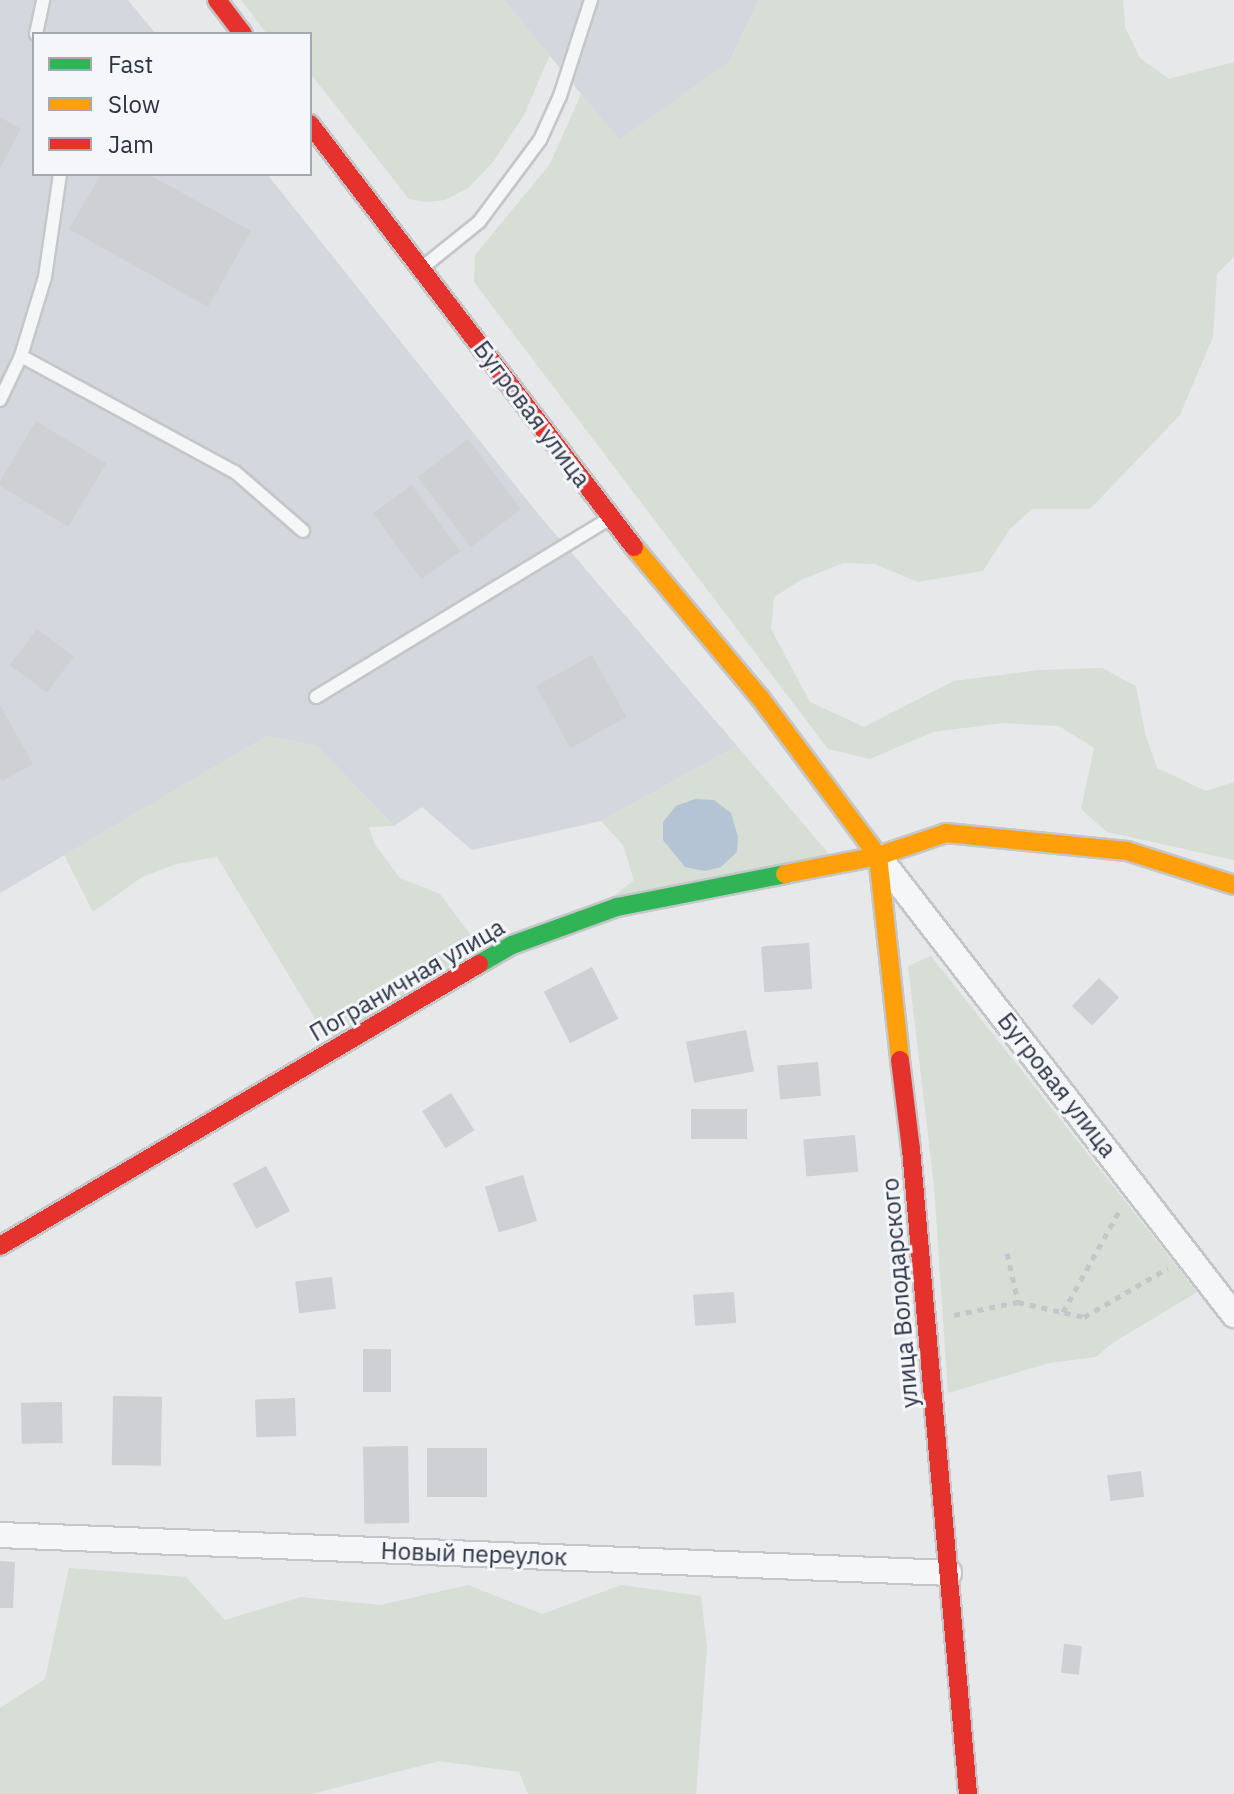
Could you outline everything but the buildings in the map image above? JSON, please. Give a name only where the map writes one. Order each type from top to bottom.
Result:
[{"type":"street","points":[[217,0],[241,32]]},
{"type":"street","name":"Бугровая улица","points":[[312,127],[610,518],[761,699],[840,801]]},
{"type":"street","name":"улица Володарского","points":[[840,801],[878,856],[926,1320],[968,1794]]},
{"type":"street","name":"Пограничная улица","points":[[0,1246],[512,945],[617,907],[878,856],[946,833],[1127,851],[1234,885]]},
{"type":"street","name":"Бугровая улица","points":[[878,856],[1234,1315]]},
{"type":"street","name":"Новый переулок","points":[[0,1535],[949,1573]]},
{"type":"lane","points":[[36,32],[43,0]]},
{"type":"lane","points":[[421,269],[479,222],[540,140],[560,96],[591,0]]},
{"type":"lane","points":[[0,400],[21,356],[45,277],[60,176]]},
{"type":"lane","points":[[21,356],[235,472],[303,531]]},
{"type":"lane","points":[[316,697],[610,518]]},
{"type":"path","points":[[1063,1312],[1124,1202],[1140,1191]]},
{"type":"path","points":[[1007,1253],[1018,1302]]},
{"type":"path","points":[[926,1320],[1018,1302],[1084,1317],[1189,1256]]},
{"type":"shaded area","points":[[0,0],[128,0],[154,32],[32,32],[32,176],[269,176],[539,515],[737,746],[601,821],[472,850],[422,807],[394,826],[317,746],[267,736],[0,893]]},
{"type":"shaded area","points":[[241,0],[504,0],[550,55],[524,115],[493,162],[467,189],[445,200],[426,202],[409,199],[312,76],[312,32],[265,32]]},
{"type":"shaded area","points":[[504,0],[759,0],[729,62],[619,140]]},
{"type":"shaded area","points":[[759,0],[1123,0],[1125,27],[1140,58],[1169,79],[1234,62],[1234,257],[1217,274],[1213,337],[1180,415],[1090,509],[1032,509],[1010,529],[983,571],[918,582],[875,564],[843,563],[801,580],[774,597],[771,629],[810,702],[864,727],[954,681],[1039,670],[1102,668],[1136,686],[1145,733],[1157,768],[1206,791],[1234,782],[1234,860],[1107,832],[1081,809],[1094,748],[1059,726],[1002,723],[933,732],[870,759],[828,749],[474,282],[475,255],[550,164],[581,94],[620,139],[729,62]]},
{"type":"shaded area","points":[[267,736],[317,746],[394,826],[369,827],[374,843],[400,878],[440,894],[481,949],[328,1040],[217,857],[176,864],[142,877],[93,912],[64,855]]},
{"type":"shaded area","points":[[737,746],[829,854],[607,902],[634,880],[623,845],[601,821]]},
{"type":"shaded area","points":[[931,956],[1197,1292],[1111,1344],[1096,1357],[1049,1363],[948,1393],[934,1186],[908,966]]},
{"type":"shaded area","points":[[69,1568],[186,1577],[225,1620],[301,1597],[380,1605],[468,1585],[542,1614],[621,1585],[701,1596],[707,1648],[696,1794],[528,1794],[519,1772],[439,1761],[312,1794],[0,1794],[0,1708],[45,1679]]},
{"type":"water","points":[[695,799],[714,800],[731,813],[738,837],[737,852],[721,867],[705,871],[685,867],[663,840],[663,822],[676,806]]},
{"type":"traffic: fast","points":[[479,964],[512,945],[617,907],[785,874]]},
{"type":"traffic: slow","points":[[634,547],[761,699],[878,856],[900,1060]]},
{"type":"traffic: slow","points":[[785,874],[878,856],[946,833],[1127,851],[1234,885]]},
{"type":"traffic: jam","points":[[217,0],[241,32]]},
{"type":"traffic: jam","points":[[312,127],[634,547]]},
{"type":"traffic: jam","points":[[0,1246],[479,964]]},
{"type":"traffic: jam","points":[[900,1060],[911,1149],[968,1794]]}]
